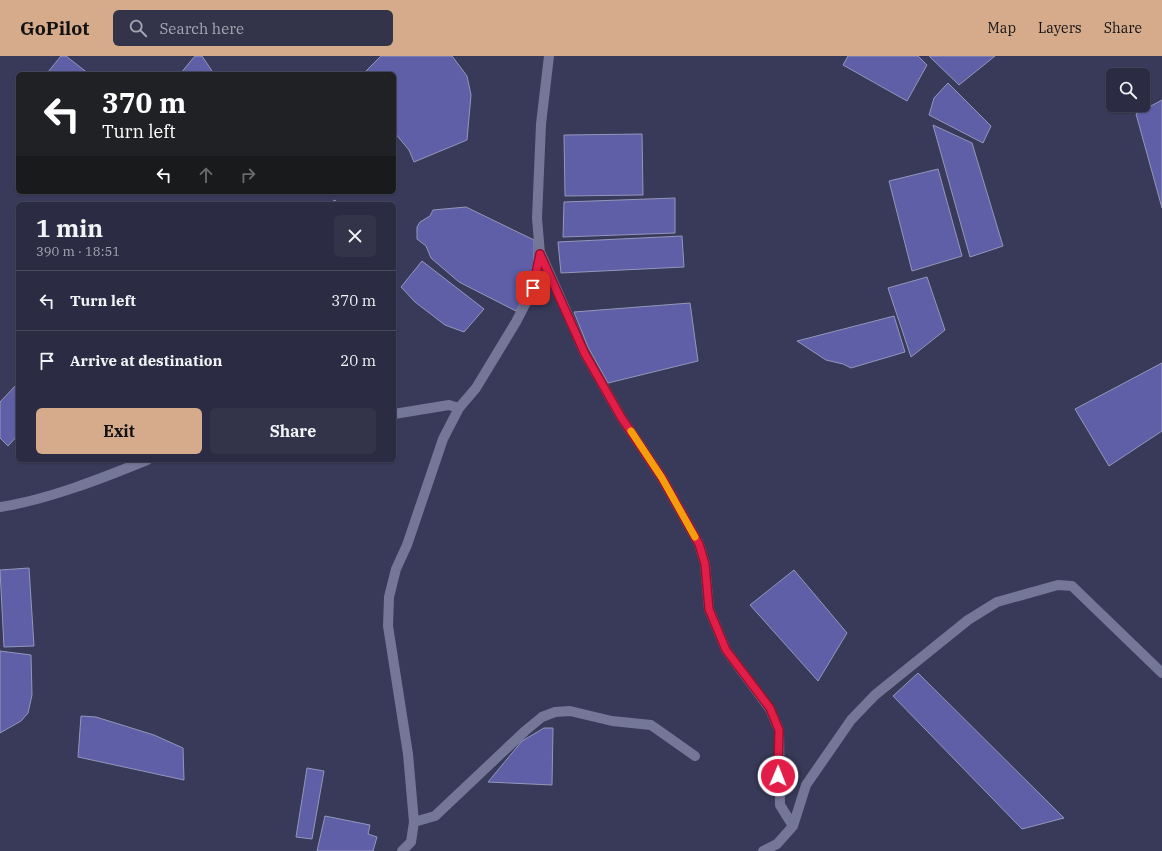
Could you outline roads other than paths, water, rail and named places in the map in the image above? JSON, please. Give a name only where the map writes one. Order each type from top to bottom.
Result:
[{"type":"street","points":[[402,851],[411,842],[414,822],[408,754],[388,626],[389,597],[396,570],[407,545],[443,439],[459,408],[476,388],[516,322],[533,288],[540,254],[537,218],[541,124],[549,56]]},
{"type":"street","points":[[540,254],[585,354],[621,417],[662,478],[699,544],[705,564],[709,609],[726,650],[770,708],[779,730],[780,805],[792,826]]},
{"type":"street","points":[[396,414],[449,405],[459,408]]},
{"type":"street","points":[[0,507],[22,503],[106,476],[142,462]]},
{"type":"street","points":[[763,851],[776,844],[792,826],[806,785],[850,720],[881,690],[968,620],[997,602],[1058,585],[1072,586],[1162,673]]},
{"type":"street","points":[[414,822],[435,816],[525,731],[542,717],[555,712],[570,711],[612,721],[651,725],[695,756]]}]
